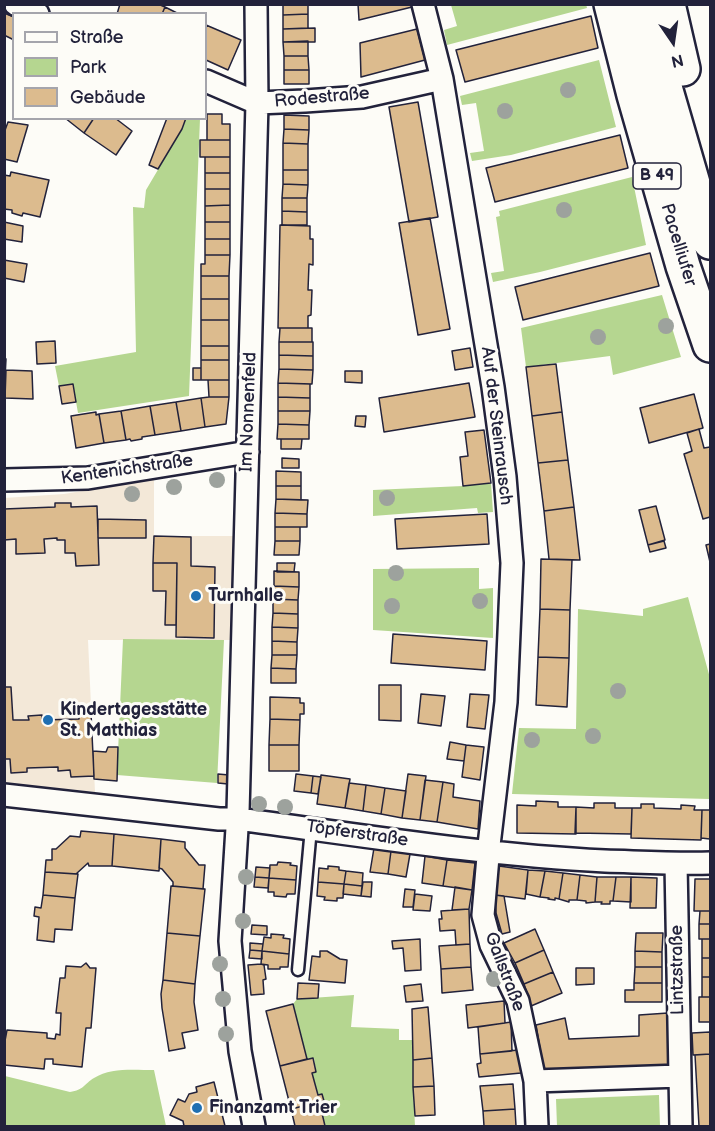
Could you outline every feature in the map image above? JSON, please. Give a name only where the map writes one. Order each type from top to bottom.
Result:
[{"type":"main road","name":"Pacelliufer","points":[[611,4],[634,95],[683,266],[711,345]]},
{"type":"main road","name":"Pacelliufer","points":[[644,4],[665,87],[706,228]]},
{"type":"main road","points":[[668,4],[697,133],[706,228]]},
{"type":"street","points":[[15,4],[33,12]]},
{"type":"street","name":"Im Nonnenfeld","points":[[254,1126],[240,1051],[230,941],[238,819],[257,103],[256,4]]},
{"type":"street","name":"Auf der Steinrausch","points":[[423,4],[442,79],[493,387],[505,477],[512,563],[506,702],[489,852]]},
{"type":"street","name":"Rodestraße","points":[[207,81],[257,103],[362,97],[442,79]]},
{"type":"street","name":"Kentenichstraße","points":[[4,480],[88,478],[248,452]]},
{"type":"street","name":"Töpferstraße","points":[[4,795],[219,819],[238,819],[489,852],[584,860],[676,864],[711,863]]},
{"type":"street","name":"Gallstraße","points":[[489,852],[483,915],[491,945],[518,1001],[535,1081],[537,1126]]},
{"type":"street","name":"Lintzstraße","points":[[676,864],[681,1126]]},
{"type":"street","points":[[535,1081],[680,1076]]},
{"type":"lane","points":[[298,970],[311,828]]},
{"type":"shaded area","points":[[154,479],[154,536],[236,536],[234,640],[88,640],[95,792],[5,783],[4,498],[64,494]]},
{"type":"green space","points":[[586,4],[587,8],[447,45],[444,30],[457,26],[451,5]]},
{"type":"green space","points":[[599,60],[616,127],[511,155],[472,161],[470,153],[484,151],[476,103],[462,105],[460,96]]},
{"type":"green space","points":[[186,120],[200,120],[189,396],[78,413],[73,385],[59,386],[55,366],[136,352],[133,207],[144,208],[146,190]]},
{"type":"green space","points":[[632,177],[646,245],[493,282],[491,273],[504,271],[496,217],[500,216],[499,211]]},
{"type":"green space","points":[[662,295],[681,357],[613,375],[610,356],[526,367],[521,328]]},
{"type":"green space","points":[[491,483],[493,512],[478,513],[477,508],[373,516],[373,490]]},
{"type":"green space","points":[[479,568],[479,589],[493,588],[493,638],[373,630],[373,569]]},
{"type":"green space","points":[[688,597],[710,678],[710,799],[512,794],[519,728],[576,729],[578,609],[643,616],[643,609]]},
{"type":"green space","points":[[123,639],[224,640],[217,783],[117,775]]},
{"type":"green space","points":[[354,995],[351,1027],[399,1029],[399,1040],[413,1040],[415,1126],[325,1126],[321,1109],[325,1108],[322,1094],[318,1095],[312,1073],[316,1071],[314,1058],[307,1059],[293,1004],[297,999]]},
{"type":"green space","points":[[154,1070],[166,1126],[5,1126],[5,1076],[70,1092],[78,1090],[94,1078],[108,1072]]},
{"type":"green space","points":[[659,1095],[660,1126],[557,1126],[556,1099]]},
{"type":"building","points":[[120,4],[158,4],[165,7],[163,12],[118,12]]},
{"type":"building","points":[[283,4],[308,4],[308,14],[283,15]]},
{"type":"building","points":[[358,4],[411,4],[412,7],[359,20]]},
{"type":"building","points":[[165,7],[175,12],[163,12]]},
{"type":"building","points":[[4,13],[12,16],[12,39],[4,35]]},
{"type":"building","points":[[308,14],[308,28],[283,29],[283,15]]},
{"type":"building","points":[[591,16],[598,48],[465,82],[456,50]]},
{"type":"building","points":[[207,25],[241,40],[228,70],[207,60]]},
{"type":"building","points":[[315,28],[315,42],[283,42],[283,29]]},
{"type":"building","points":[[417,29],[425,60],[361,77],[360,43]]},
{"type":"building","points":[[308,41],[308,56],[284,56],[283,42]]},
{"type":"building","points":[[284,56],[308,56],[309,70],[284,70]]},
{"type":"building","points":[[284,70],[309,70],[309,84],[284,84]]},
{"type":"building","points":[[418,102],[438,217],[409,222],[389,107]]},
{"type":"building","points":[[207,114],[222,114],[222,124],[230,124],[230,140],[207,140]]},
{"type":"building","points":[[284,115],[309,116],[309,130],[284,129]]},
{"type":"building","points":[[68,120],[93,120],[84,133]]},
{"type":"building","points":[[93,120],[118,120],[132,131],[116,155],[84,133]]},
{"type":"building","points":[[166,120],[185,120],[158,169],[149,165]]},
{"type":"building","points":[[8,122],[28,125],[17,162],[4,159],[4,133]]},
{"type":"building","points":[[284,129],[309,130],[308,144],[283,143]]},
{"type":"building","points":[[620,135],[628,168],[495,202],[486,168]]},
{"type":"building","points":[[200,140],[230,140],[230,157],[200,157]]},
{"type":"building","points":[[283,143],[308,144],[308,170],[283,170]]},
{"type":"building","points":[[205,157],[230,157],[230,173],[205,173]]},
{"type":"building","points":[[283,170],[308,170],[308,185],[283,184]]},
{"type":"building","points":[[11,172],[49,180],[40,217],[23,213],[22,216],[12,213],[12,210],[4,209],[4,175],[10,176]]},
{"type":"building","points":[[205,173],[230,173],[230,189],[205,189]]},
{"type":"building","points":[[283,184],[308,185],[307,198],[282,198]]},
{"type":"building","points":[[205,189],[230,189],[230,205],[205,206]]},
{"type":"building","points":[[282,198],[307,198],[307,212],[282,211]]},
{"type":"building","points":[[230,205],[230,222],[205,222],[205,206]]},
{"type":"building","points":[[282,211],[307,212],[307,225],[282,225]]},
{"type":"building","points":[[430,218],[450,329],[418,335],[399,223]]},
{"type":"building","points":[[4,222],[23,226],[22,242],[4,239]]},
{"type":"building","points":[[205,222],[230,222],[230,239],[205,239]]},
{"type":"building","points":[[280,225],[310,226],[310,239],[313,239],[313,265],[309,264],[308,290],[312,290],[308,328],[278,328]]},
{"type":"building","points":[[205,239],[230,239],[230,255],[205,255]]},
{"type":"building","points":[[650,253],[659,286],[523,320],[515,287]]},
{"type":"building","points":[[205,255],[230,255],[229,276],[201,276],[201,264],[205,264]]},
{"type":"building","points":[[4,260],[27,264],[24,282],[4,278]]},
{"type":"building","points":[[201,276],[229,276],[229,299],[201,299]]},
{"type":"building","points":[[201,299],[229,299],[229,320],[201,320]]},
{"type":"building","points":[[201,320],[229,320],[229,346],[201,346]]},
{"type":"building","points":[[280,328],[312,328],[312,342],[279,342]]},
{"type":"building","points":[[55,341],[56,363],[37,364],[36,342]]},
{"type":"building","points":[[279,342],[313,342],[313,356],[279,355]]},
{"type":"building","points":[[201,346],[229,346],[229,360],[201,360]]},
{"type":"building","points":[[470,348],[473,367],[455,370],[452,351]]},
{"type":"building","points":[[279,355],[313,356],[313,370],[279,369]]},
{"type":"building","points":[[4,358],[6,359],[4,398]]},
{"type":"building","points":[[201,360],[229,360],[229,380],[201,380]]},
{"type":"building","points":[[556,364],[562,412],[532,416],[526,367]]},
{"type":"building","points":[[193,368],[201,368],[201,380],[193,380]]},
{"type":"building","points":[[279,369],[313,370],[312,384],[278,383]]},
{"type":"building","points":[[6,370],[32,371],[33,399],[5,398]]},
{"type":"building","points":[[345,371],[362,371],[362,383],[345,382]]},
{"type":"building","points":[[208,380],[229,380],[229,397],[209,397]]},
{"type":"building","points":[[278,383],[310,384],[310,398],[278,397]]},
{"type":"building","points":[[469,383],[475,417],[384,432],[379,398]]},
{"type":"building","points":[[73,384],[76,402],[62,404],[59,386]]},
{"type":"building","points":[[694,394],[703,428],[649,443],[640,408]]},
{"type":"building","points":[[229,397],[226,424],[205,427],[201,398]]},
{"type":"building","points":[[278,397],[310,398],[310,411],[278,411]]},
{"type":"building","points":[[201,398],[205,427],[181,431],[176,402]]},
{"type":"building","points":[[176,402],[181,431],[155,435],[150,406]]},
{"type":"building","points":[[150,406],[155,435],[131,441],[126,440],[121,411]]},
{"type":"building","points":[[121,411],[126,440],[104,443],[99,414]]},
{"type":"building","points":[[278,411],[310,411],[309,425],[278,424]]},
{"type":"building","points":[[96,412],[96,415],[99,414],[104,443],[76,448],[71,416]]},
{"type":"building","points":[[562,412],[568,460],[538,463],[532,416]]},
{"type":"building","points":[[356,416],[366,416],[365,427],[355,426]]},
{"type":"building","points":[[278,424],[309,425],[309,439],[277,439]]},
{"type":"building","points":[[699,429],[704,448],[710,447],[710,517],[703,519],[684,454],[692,451],[687,433]]},
{"type":"building","points":[[484,430],[491,483],[463,486],[460,457],[468,456],[465,432]]},
{"type":"building","points":[[281,439],[302,439],[301,449],[281,449]]},
{"type":"building","points":[[282,458],[299,459],[299,468],[282,468]]},
{"type":"building","points":[[568,460],[574,507],[544,511],[538,463]]},
{"type":"building","points":[[276,471],[301,472],[301,486],[276,486]]},
{"type":"building","points":[[276,486],[301,486],[301,500],[276,499]]},
{"type":"building","points":[[276,499],[308,500],[307,514],[275,513]]},
{"type":"building","points":[[55,503],[71,503],[71,507],[97,506],[99,565],[76,566],[75,553],[65,553],[65,540],[44,539],[45,553],[16,554],[16,539],[4,540],[4,509],[55,507]]},
{"type":"building","points":[[656,506],[665,540],[648,545],[639,510]]},
{"type":"building","points":[[574,507],[580,560],[549,559],[544,511]]},
{"type":"building","points":[[275,513],[307,514],[307,527],[275,527]]},
{"type":"building","points":[[487,514],[489,544],[397,549],[395,519]]},
{"type":"building","points":[[98,519],[146,520],[146,538],[98,538]]},
{"type":"building","points":[[275,527],[300,527],[300,541],[275,541]]},
{"type":"building","name":"Turnhalle","points":[[154,536],[191,537],[191,566],[215,567],[214,638],[176,637],[177,563],[153,563]]},
{"type":"building","points":[[275,541],[300,541],[299,555],[274,555]]},
{"type":"building","points":[[664,541],[666,548],[650,552],[648,545]]},
{"type":"building","points":[[710,544],[710,562],[706,545]]},
{"type":"building","points":[[541,559],[572,560],[570,610],[540,609]]},
{"type":"building","points":[[153,563],[177,563],[176,625],[165,625],[166,591],[153,591]]},
{"type":"building","points":[[277,563],[295,563],[294,572],[277,572]]},
{"type":"building","points":[[274,571],[299,572],[299,587],[274,586]]},
{"type":"building","points":[[274,586],[299,587],[298,600],[273,599]]},
{"type":"building","points":[[273,599],[298,600],[298,614],[273,613]]},
{"type":"building","points":[[540,609],[570,610],[569,658],[538,657]]},
{"type":"building","points":[[273,613],[298,614],[298,628],[272,627]]},
{"type":"building","points":[[272,627],[298,628],[297,642],[272,641]]},
{"type":"building","points":[[393,634],[487,641],[485,670],[391,663]]},
{"type":"building","points":[[272,641],[297,642],[297,655],[272,655]]},
{"type":"building","points":[[272,655],[297,655],[296,669],[271,668]]},
{"type":"building","points":[[538,657],[569,658],[567,707],[536,705]]},
{"type":"building","points":[[271,668],[296,669],[296,683],[271,683]]},
{"type":"building","points":[[379,685],[401,685],[401,721],[379,720]]},
{"type":"building","points":[[4,687],[11,687],[13,720],[29,720],[28,716],[42,715],[42,720],[79,719],[79,714],[91,713],[94,776],[71,777],[70,770],[58,771],[58,767],[27,768],[27,772],[11,773],[10,759],[4,759]]},
{"type":"building","points":[[421,694],[445,696],[441,726],[418,723]]},
{"type":"building","points":[[470,694],[489,695],[485,729],[467,727]]},
{"type":"building","points":[[270,697],[300,698],[300,703],[304,703],[304,714],[300,714],[300,720],[270,719]]},
{"type":"building","points":[[270,719],[300,720],[299,745],[269,745]]},
{"type":"building","points":[[450,742],[466,745],[464,761],[447,759]]},
{"type":"building","points":[[269,745],[299,745],[299,771],[269,771]]},
{"type":"building","points":[[466,745],[484,747],[480,780],[462,777]]},
{"type":"building","points":[[108,747],[118,747],[117,781],[94,779],[93,751],[106,752]]},
{"type":"building","points":[[218,774],[229,775],[228,784],[218,783]]},
{"type":"building","points":[[296,774],[313,776],[311,793],[294,791]]},
{"type":"building","points":[[408,774],[426,776],[420,820],[402,818]]},
{"type":"building","points":[[321,775],[350,779],[345,808],[317,804]]},
{"type":"building","points":[[313,776],[321,777],[318,794],[311,793]]},
{"type":"building","points":[[425,780],[443,782],[437,822],[420,820]]},
{"type":"building","points":[[443,782],[454,784],[453,797],[480,801],[478,829],[437,822]]},
{"type":"building","points":[[349,783],[366,785],[363,811],[345,808]]},
{"type":"building","points":[[366,785],[385,788],[381,814],[363,811]]},
{"type":"building","points":[[385,788],[406,791],[402,818],[381,814]]},
{"type":"building","points":[[536,801],[558,802],[558,807],[576,807],[576,834],[517,833],[517,805],[536,806]]},
{"type":"building","points":[[594,803],[615,803],[615,808],[632,808],[631,834],[575,833],[576,807],[594,808]]},
{"type":"building","points":[[641,804],[654,804],[654,808],[681,809],[681,805],[695,806],[694,810],[702,810],[701,840],[631,838],[632,808],[641,808]]},
{"type":"building","points":[[702,810],[710,810],[710,839],[701,838]]},
{"type":"building","points":[[81,831],[114,834],[112,866],[89,866],[88,863],[76,874],[45,872],[46,860],[52,860],[52,849],[56,849],[70,836],[80,837]]},
{"type":"building","points":[[114,834],[161,839],[159,871],[112,866]]},
{"type":"building","points":[[161,839],[185,842],[185,848],[199,865],[205,865],[203,889],[173,886],[173,882],[159,868]]},
{"type":"building","points":[[374,848],[391,851],[388,874],[370,872]]},
{"type":"building","points":[[391,851],[410,854],[406,877],[388,874]]},
{"type":"building","points":[[425,856],[447,860],[443,886],[422,883]]},
{"type":"building","points":[[447,860],[475,863],[472,890],[443,886]]},
{"type":"building","points":[[278,862],[297,866],[296,880],[269,878],[270,865],[277,865]]},
{"type":"building","points":[[328,866],[339,867],[339,870],[346,871],[344,884],[318,882],[319,868],[328,869]]},
{"type":"building","points":[[499,866],[528,870],[525,899],[495,895]]},
{"type":"building","points":[[256,867],[270,868],[269,878],[255,877]]},
{"type":"building","points":[[528,870],[545,871],[540,897],[526,894]]},
{"type":"building","points":[[346,871],[363,873],[362,886],[344,884]]},
{"type":"building","points":[[545,871],[563,873],[559,899],[540,897]]},
{"type":"building","points":[[45,872],[78,874],[75,898],[43,895]]},
{"type":"building","points":[[563,873],[580,875],[577,900],[569,900],[569,902],[559,899]]},
{"type":"building","points":[[580,875],[597,877],[595,902],[586,903],[586,901],[577,900]]},
{"type":"building","points":[[255,877],[269,878],[268,888],[254,887]]},
{"type":"building","points":[[597,877],[616,877],[613,901],[610,901],[610,904],[595,902]]},
{"type":"building","points":[[616,877],[631,877],[631,902],[613,901]]},
{"type":"building","points":[[631,877],[657,878],[656,908],[630,908]]},
{"type":"building","points":[[269,878],[296,880],[295,894],[287,894],[286,897],[274,896],[274,892],[268,892]]},
{"type":"building","points":[[695,879],[710,879],[710,911],[694,911]]},
{"type":"building","points":[[318,882],[344,884],[343,898],[337,898],[337,901],[324,900],[325,897],[317,896]]},
{"type":"building","points":[[363,882],[372,882],[371,897],[361,896]]},
{"type":"building","points":[[344,884],[362,886],[361,896],[343,894]]},
{"type":"building","points":[[171,886],[205,889],[200,936],[167,933]]},
{"type":"building","points":[[455,887],[472,890],[469,909],[452,910]]},
{"type":"building","points":[[405,889],[415,890],[413,907],[403,907]]},
{"type":"building","points":[[415,894],[432,896],[430,911],[413,910]]},
{"type":"building","points":[[43,895],[75,898],[72,930],[55,929],[54,942],[37,940],[39,917],[34,916],[35,907],[41,908]]},
{"type":"building","points":[[495,895],[504,896],[510,932],[502,934],[496,913]]},
{"type":"building","points":[[469,909],[470,944],[456,945],[455,930],[440,931],[441,911]]},
{"type":"building","points":[[700,911],[710,911],[710,924],[699,924]]},
{"type":"building","points":[[699,924],[710,924],[710,939],[699,939]]},
{"type":"building","points":[[252,925],[267,926],[267,935],[251,934]]},
{"type":"building","points":[[535,929],[544,950],[515,963],[504,943]]},
{"type":"building","points":[[167,933],[200,936],[195,984],[163,980]]},
{"type":"building","points":[[636,933],[663,933],[662,952],[635,951]]},
{"type":"building","points":[[271,934],[284,935],[283,938],[290,939],[289,954],[262,951],[264,937],[271,938]]},
{"type":"building","points":[[420,939],[421,970],[405,971],[403,948],[393,949],[392,941]]},
{"type":"building","points":[[702,939],[710,939],[710,958],[702,958]]},
{"type":"building","points":[[250,943],[263,944],[262,951],[250,950]]},
{"type":"building","points":[[470,944],[471,967],[441,969],[439,946]]},
{"type":"building","points":[[250,950],[262,951],[262,959],[249,958]]},
{"type":"building","points":[[544,950],[553,972],[524,984],[515,963]]},
{"type":"building","points":[[262,951],[289,954],[288,967],[268,969],[268,965],[261,964]]},
{"type":"building","points":[[320,951],[327,951],[340,959],[347,960],[345,983],[309,980],[312,956],[320,957]]},
{"type":"building","points":[[635,951],[662,952],[662,967],[635,967]]},
{"type":"building","points":[[702,958],[710,958],[710,977],[702,977]]},
{"type":"building","points":[[86,963],[90,968],[96,968],[91,1028],[86,1028],[82,1067],[53,1064],[53,1059],[45,1059],[44,1069],[4,1065],[7,1030],[47,1033],[47,1038],[55,1039],[56,1034],[60,1035],[61,1013],[56,1013],[60,978],[65,978],[66,966],[81,967]]},
{"type":"building","points":[[248,965],[264,965],[266,979],[263,980],[264,994],[251,995]]},
{"type":"building","points":[[471,967],[473,990],[442,993],[441,969]]},
{"type":"building","points":[[635,967],[662,967],[662,983],[634,983]]},
{"type":"building","points":[[576,968],[594,968],[594,984],[576,985]]},
{"type":"building","points":[[553,972],[562,993],[531,1006],[524,984]]},
{"type":"building","points":[[702,977],[710,977],[710,997],[702,997]]},
{"type":"building","points":[[163,980],[195,984],[194,1002],[198,1030],[182,1033],[185,1048],[169,1051],[162,1008]]},
{"type":"building","points":[[298,983],[319,984],[318,998],[297,999]]},
{"type":"building","points":[[634,983],[662,983],[662,1002],[625,1002],[625,990],[634,990]]},
{"type":"building","points":[[421,984],[423,1001],[406,1002],[404,986]]},
{"type":"building","points":[[699,997],[710,997],[710,1022],[699,1022]]},
{"type":"building","points":[[504,1001],[505,1023],[468,1028],[466,1005]]},
{"type":"building","points":[[293,1004],[307,1059],[280,1066],[266,1011]]},
{"type":"building","points":[[428,1007],[432,1058],[413,1060],[412,1009]]},
{"type":"building","points":[[668,1013],[670,1067],[641,1068],[640,1066],[544,1072],[536,1025],[565,1018],[569,1039],[639,1036],[639,1015]]},
{"type":"building","points":[[511,1022],[512,1051],[480,1054],[478,1027]]},
{"type":"building","points":[[710,1032],[710,1054],[693,1055],[692,1033]]},
{"type":"building","points":[[518,1050],[521,1073],[479,1077],[477,1064],[481,1063],[480,1054]]},
{"type":"building","points":[[710,1054],[710,1126],[699,1126],[695,1055]]},
{"type":"building","points":[[313,1058],[316,1072],[312,1073],[318,1095],[322,1094],[324,1101],[291,1109],[280,1066]]},
{"type":"building","points":[[432,1058],[434,1086],[413,1087],[413,1060]]},
{"type":"building","name":"Finanzamt Trier","points":[[214,1082],[225,1126],[184,1126],[183,1121],[170,1115],[178,1099],[185,1102],[189,1094],[197,1092],[196,1087]]},
{"type":"building","points":[[513,1084],[515,1109],[483,1111],[480,1086]]},
{"type":"building","points":[[434,1086],[435,1115],[415,1116],[413,1087]]},
{"type":"building","points":[[324,1101],[326,1108],[321,1109],[325,1126],[295,1126],[291,1109]]},
{"type":"building","points":[[515,1109],[516,1126],[484,1126],[483,1111]]},
{"type":"place","name":"Turnhalle","points":[[196,596]]},
{"type":"place","name":"Kindertagesstätte St. Matthias","points":[[48,720]]},
{"type":"place","name":"Finanzamt Trier","points":[[197,1108]]}]
